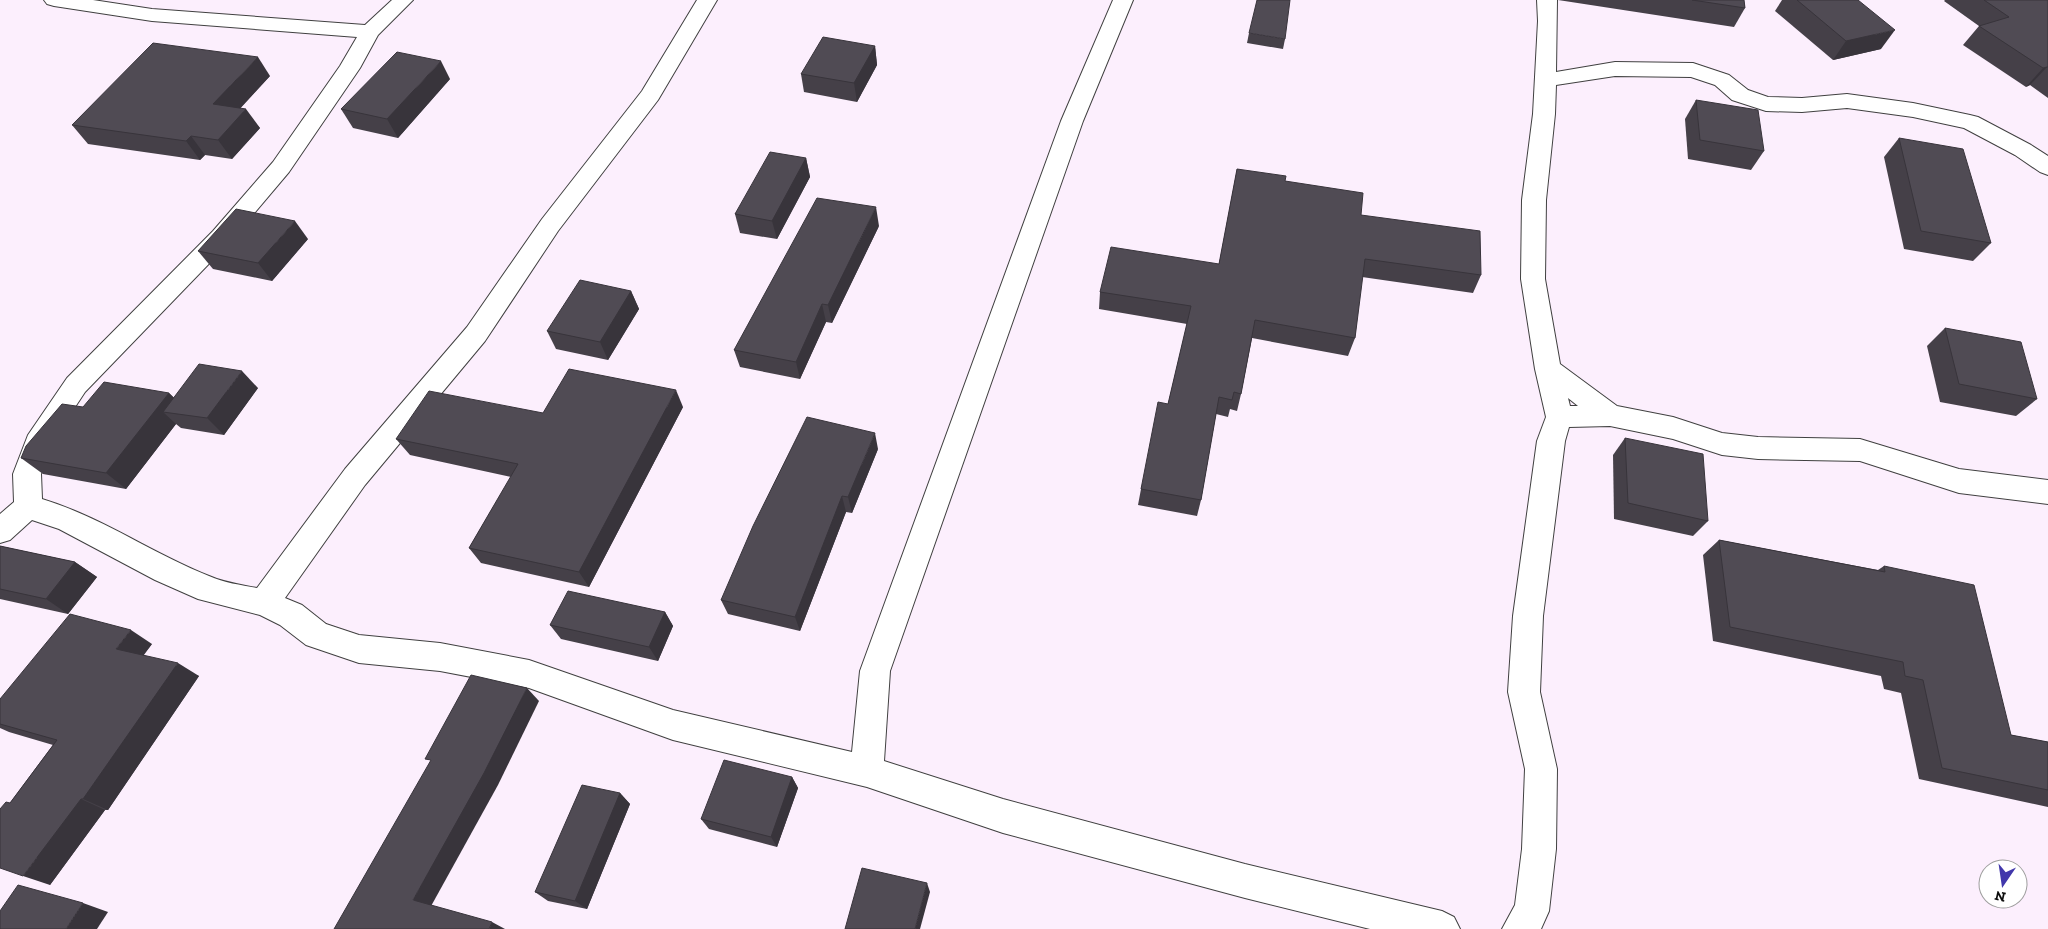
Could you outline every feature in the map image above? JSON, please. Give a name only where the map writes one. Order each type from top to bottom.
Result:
[{"type":"street","points":[[54,0],[152,15],[370,32]]},
{"type":"street","points":[[28,507],[27,474],[42,434],[76,385],[222,238],[281,167],[350,68],[370,32],[403,0]]},
{"type":"street","points":[[867,771],[875,671],[1072,121],[1123,0]]},
{"type":"street","points":[[1520,929],[1532,911],[1539,849],[1542,769],[1524,692],[1528,616],[1551,441],[1559,417],[1548,369],[1533,279],[1534,200],[1546,80],[1547,0]]},
{"type":"street","points":[[264,603],[354,478],[476,334],[550,225],[650,95],[700,1]]},
{"type":"street","points":[[1546,80],[1615,69],[1693,70],[1722,80],[1740,94],[1766,104],[1802,105],[1847,101],[1913,110],[1970,122],[2023,150],[2048,167]]},
{"type":"street","points":[[1548,369],[1610,415]]},
{"type":"street","points":[[1559,417],[1610,415],[1673,428],[1722,444],[1758,448],[1860,450],[1959,481],[2048,492]]},
{"type":"street","points":[[28,507],[67,519],[164,571],[208,590],[264,603],[291,615],[317,635],[359,649],[440,657],[529,674],[673,725],[867,771],[1003,816],[1245,881],[1442,929]]},
{"type":"street","points":[[0,531],[28,507]]},
{"type":"building","points":[[1257,0],[1290,0],[1285,39],[1249,33]]},
{"type":"building","points":[[1692,0],[1744,0],[1745,8]]},
{"type":"building","points":[[1797,0],[1858,0],[1895,30],[1846,41]]},
{"type":"building","points":[[1984,0],[2048,0],[2048,67],[2043,68],[1979,26],[2009,17]]},
{"type":"building","points":[[823,37],[875,46],[854,83],[801,74]]},
{"type":"building","points":[[153,43],[258,57],[213,104],[246,109],[218,140],[191,136],[186,141],[72,125]]},
{"type":"building","points":[[397,52],[441,61],[387,119],[341,109]]},
{"type":"building","points":[[1696,100],[1758,110],[1764,151],[1700,140]]},
{"type":"building","points":[[1899,138],[1963,149],[1991,243],[1921,231]]},
{"type":"building","points":[[770,152],[806,158],[772,221],[735,214]]},
{"type":"building","points":[[1237,169],[1286,176],[1285,181],[1363,193],[1361,215],[1480,231],[1481,275],[1365,259],[1355,338],[1255,320],[1241,394],[1234,392],[1232,400],[1219,397],[1201,500],[1141,489],[1158,402],[1168,404],[1191,306],[1100,292],[1111,247],[1219,264]]},
{"type":"building","points":[[817,198],[876,207],[828,305],[822,304],[796,362],[734,350]]},
{"type":"building","points":[[236,209],[295,221],[258,263],[198,251]]},
{"type":"building","points":[[580,280],[631,291],[600,342],[547,331]]},
{"type":"building","points":[[1945,328],[2021,342],[2037,399],[1959,384]]},
{"type":"building","points":[[199,364],[242,371],[207,418],[163,412]]},
{"type":"building","points":[[569,369],[676,390],[579,572],[469,548],[518,464],[396,439],[429,391],[543,413]]},
{"type":"building","points":[[104,382],[169,393],[106,473],[21,458],[26,446],[62,404],[83,407]]},
{"type":"building","points":[[807,417],[875,433],[848,497],[842,496],[795,617],[721,600],[753,526]]},
{"type":"building","points":[[1625,438],[1703,454],[1708,521],[1628,503]]},
{"type":"building","points":[[1719,540],[1885,572],[1884,566],[1974,585],[2011,735],[2048,742],[2048,790],[1942,768],[1923,680],[1905,676],[1903,662],[1730,627]]},
{"type":"building","points":[[0,546],[75,562],[46,599],[0,589]]},
{"type":"building","points":[[568,591],[665,612],[649,647],[550,625]]},
{"type":"building","points":[[70,614],[131,630],[116,649],[178,663],[83,799],[81,799],[23,876],[0,868],[0,809],[6,802],[10,803],[57,740],[0,724],[0,699]]},
{"type":"building","points":[[471,675],[527,688],[484,773],[413,900],[492,922],[489,929],[334,929],[431,760],[425,759]]},
{"type":"building","points":[[724,760],[792,777],[771,837],[701,819]]},
{"type":"building","points":[[582,785],[620,793],[575,901],[535,892]]},
{"type":"building","points":[[862,868],[927,883],[915,929],[845,929]]},
{"type":"building","points":[[18,885],[83,903],[66,929],[0,929],[0,911]]}]
